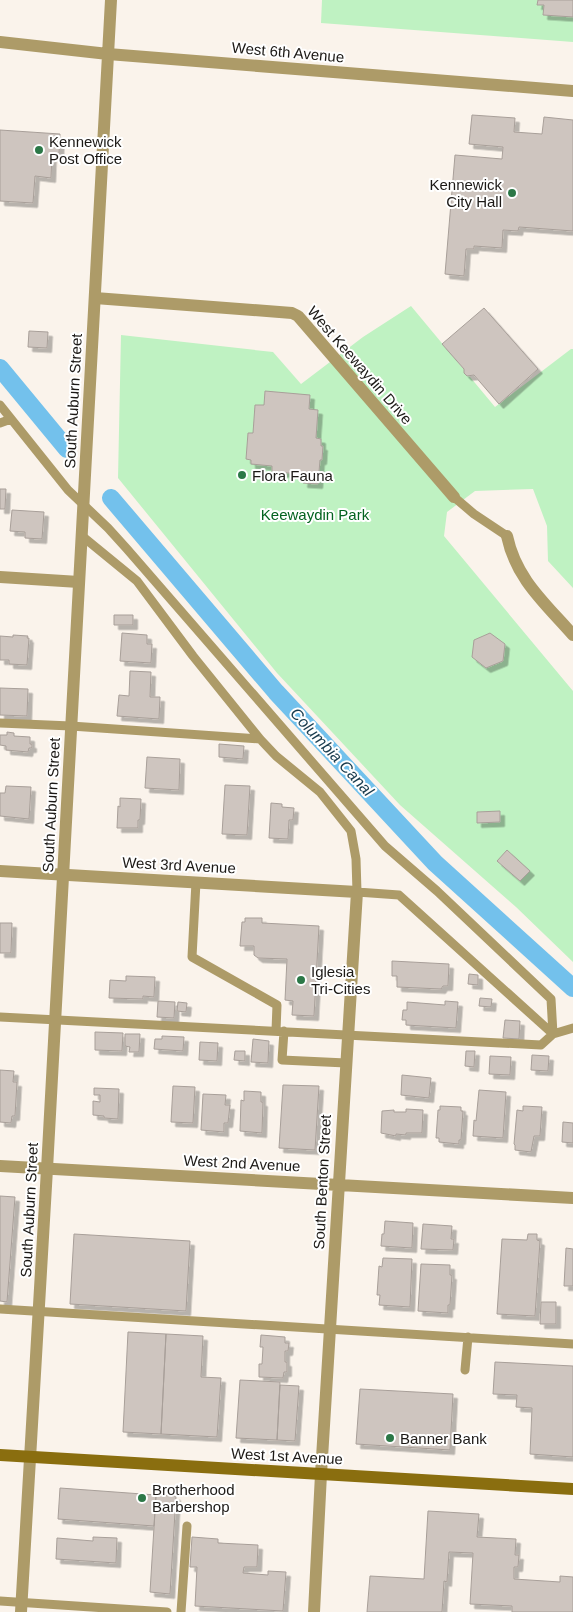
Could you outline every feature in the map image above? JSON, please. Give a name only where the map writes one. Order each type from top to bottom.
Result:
[{"type":"main road","name":"West 1st Avenue","points":[[0,1455],[573,1489]]},
{"type":"street","name":"South Auburn Street","points":[[21,1607],[48,1169],[112,0]]},
{"type":"street","name":"West 6th Avenue","points":[[0,42],[108,54],[573,90]]},
{"type":"street","name":"West Keewaydin Drive","points":[[95,298],[292,313],[298,316],[454,497]]},
{"type":"street","points":[[507,536],[517,568],[573,635]]},
{"type":"street","points":[[0,577],[80,582]]},
{"type":"street","name":"West 3rd Avenue","points":[[0,871],[357,892]]},
{"type":"street","name":"South Benton Street","points":[[314,1612],[357,892]]},
{"type":"street","name":"West 2nd Avenue","points":[[0,1166],[573,1198]]},
{"type":"lane","points":[[0,405],[68,490],[127,549],[385,846],[437,891],[550,999],[553,1034]]},
{"type":"lane","points":[[0,422],[11,418]]},
{"type":"lane","points":[[454,497],[474,514],[507,536]]},
{"type":"lane","points":[[82,536],[137,581],[193,656],[260,739],[276,756],[320,792],[351,831],[356,859],[357,892],[399,895],[553,1034]]},
{"type":"lane","points":[[0,723],[260,739]]},
{"type":"lane","points":[[196,882],[192,957],[277,1005],[282,1060],[346,1063]]},
{"type":"lane","points":[[0,1018],[541,1045],[553,1034],[573,1028]]},
{"type":"lane","points":[[0,1309],[573,1344]]},
{"type":"lane","points":[[465,1370],[468,1337]]},
{"type":"lane","points":[[181,1612],[187,1526]]},
{"type":"lane","points":[[0,1601],[21,1607],[167,1612]]},
{"type":"green space","points":[[322,0],[573,0],[573,42],[321,23]]},
{"type":"green space","name":"Keewaydin Park","points":[[411,306],[495,407],[573,349],[573,588],[548,561],[547,526],[533,489],[475,491],[447,512],[444,536],[573,691],[573,962],[516,907],[400,805],[277,673],[118,478],[121,335],[273,352],[301,384],[363,337]]},
{"type":"building","points":[[538,0],[573,0],[573,17],[543,15],[544,5],[537,5]]},
{"type":"building","name":"Kennewick City Hall","points":[[472,115],[515,118],[514,132],[542,134],[544,117],[573,120],[573,231],[519,227],[518,231],[503,230],[502,248],[474,246],[474,249],[466,249],[464,276],[445,274],[455,155],[502,159],[503,147],[469,144]]},
{"type":"building","points":[[0,130],[60,134],[59,155],[52,154],[51,178],[35,176],[33,203],[0,201]]},
{"type":"building","points":[[484,308],[538,369],[499,404],[474,375],[467,376],[464,373],[464,369],[442,344]]},
{"type":"building","points":[[29,331],[48,332],[47,348],[28,347]]},
{"type":"building","points":[[265,391],[310,395],[309,409],[318,410],[316,438],[321,439],[321,446],[323,446],[318,484],[303,483],[304,474],[272,472],[272,466],[251,464],[251,460],[246,459],[248,433],[253,433],[255,405],[264,405]]},
{"type":"building","points":[[0,489],[6,489],[5,509],[0,509]]},
{"type":"building","points":[[12,510],[44,512],[42,539],[25,538],[25,532],[10,531]]},
{"type":"building","points":[[114,615],[133,615],[133,625],[114,625]]},
{"type":"building","points":[[122,633],[147,635],[147,644],[152,644],[151,663],[120,661]]},
{"type":"building","points":[[490,633],[505,644],[503,661],[486,668],[472,657],[474,640]]},
{"type":"building","points":[[13,635],[28,636],[27,638],[29,638],[27,665],[9,664],[9,660],[0,660],[0,636],[13,637]]},
{"type":"building","points":[[130,671],[151,672],[150,697],[160,697],[159,719],[117,716],[119,695],[129,696]]},
{"type":"building","points":[[0,688],[28,689],[27,716],[0,715]]},
{"type":"building","points":[[7,732],[14,733],[14,736],[30,737],[32,748],[29,748],[28,752],[6,750],[6,746],[0,745],[0,735],[7,735]]},
{"type":"building","points":[[219,744],[244,746],[243,759],[219,757]]},
{"type":"building","points":[[147,757],[180,759],[179,790],[145,788]]},
{"type":"building","points":[[225,785],[250,786],[247,835],[222,834]]},
{"type":"building","points":[[6,786],[31,787],[29,819],[0,816],[0,793],[5,793]]},
{"type":"building","points":[[120,798],[141,799],[138,828],[117,828]]},
{"type":"building","points":[[271,803],[282,804],[282,807],[294,808],[293,820],[289,820],[288,839],[269,838]]},
{"type":"building","points":[[500,811],[500,822],[477,823],[477,812]]},
{"type":"building","points":[[507,850],[530,871],[520,881],[497,861]]},
{"type":"building","name":"Iglesia Tri-Cities","points":[[245,918],[262,918],[262,923],[319,926],[314,1016],[292,1015],[293,1001],[285,1000],[287,959],[258,958],[254,955],[254,946],[240,946],[242,922],[245,922]]},
{"type":"building","points":[[0,923],[12,923],[11,953],[0,953]]},
{"type":"building","points":[[392,961],[449,964],[448,986],[443,986],[441,989],[397,987],[397,976],[392,976]]},
{"type":"building","points":[[469,974],[478,975],[478,985],[468,984]]},
{"type":"building","points":[[126,976],[155,977],[154,997],[143,996],[143,999],[109,998],[110,980],[126,981]]},
{"type":"building","points":[[480,998],[492,999],[491,1007],[479,1006]]},
{"type":"building","points":[[158,1001],[175,1002],[174,1018],[157,1017]]},
{"type":"building","points":[[445,1001],[458,1002],[456,1028],[406,1025],[406,1020],[402,1020],[403,1010],[407,1010],[407,1002],[445,1005]]},
{"type":"building","points":[[178,1002],[187,1003],[186,1012],[177,1011]]},
{"type":"building","points":[[505,1020],[520,1021],[519,1039],[503,1038]]},
{"type":"building","points":[[95,1032],[123,1033],[122,1051],[95,1050]]},
{"type":"building","points":[[125,1034],[140,1034],[139,1052],[129,1052],[130,1047],[125,1046]]},
{"type":"building","points":[[162,1036],[184,1037],[183,1051],[154,1049],[155,1039],[162,1039]]},
{"type":"building","points":[[253,1039],[269,1041],[268,1063],[251,1062]]},
{"type":"building","points":[[200,1042],[218,1043],[217,1061],[199,1060]]},
{"type":"building","points":[[235,1051],[245,1051],[245,1061],[234,1060]]},
{"type":"building","points":[[466,1051],[475,1051],[474,1067],[465,1066]]},
{"type":"building","points":[[532,1055],[549,1056],[548,1071],[531,1070]]},
{"type":"building","points":[[490,1056],[511,1057],[510,1075],[489,1074]]},
{"type":"building","points":[[0,1070],[14,1071],[13,1082],[17,1082],[15,1116],[12,1116],[11,1123],[0,1122]]},
{"type":"building","points":[[402,1075],[431,1078],[429,1098],[401,1095]]},
{"type":"building","points":[[283,1085],[319,1086],[315,1150],[279,1148]]},
{"type":"building","points":[[173,1086],[195,1087],[193,1123],[171,1122]]},
{"type":"building","points":[[94,1088],[119,1089],[118,1119],[93,1115],[93,1101],[100,1102],[100,1095],[94,1095]]},
{"type":"building","points":[[479,1090],[506,1092],[503,1138],[473,1136]]},
{"type":"building","points":[[244,1091],[261,1092],[261,1102],[263,1102],[262,1133],[240,1131],[241,1100],[244,1101]]},
{"type":"building","points":[[203,1094],[226,1095],[225,1105],[230,1105],[228,1123],[224,1123],[224,1132],[201,1130]]},
{"type":"building","points":[[440,1106],[461,1107],[461,1111],[463,1111],[461,1140],[459,1140],[459,1144],[439,1142],[439,1138],[436,1138]]},
{"type":"building","points":[[523,1106],[542,1107],[540,1136],[534,1136],[531,1152],[515,1150],[517,1110],[523,1111]]},
{"type":"building","points":[[406,1109],[423,1110],[422,1133],[396,1134],[396,1136],[381,1133],[382,1111],[406,1112]]},
{"type":"building","points":[[563,1122],[573,1123],[573,1143],[562,1142]]},
{"type":"building","points":[[0,1196],[15,1197],[7,1302],[0,1301]]},
{"type":"building","points":[[385,1221],[413,1223],[412,1248],[381,1246]]},
{"type":"building","points":[[423,1224],[452,1226],[451,1239],[454,1239],[453,1250],[421,1249]]},
{"type":"building","points":[[74,1234],[190,1241],[186,1311],[70,1304]]},
{"type":"building","points":[[528,1234],[537,1234],[537,1240],[540,1241],[535,1316],[497,1314],[502,1239],[527,1240]]},
{"type":"building","points":[[566,1248],[573,1249],[573,1286],[564,1286]]},
{"type":"building","points":[[383,1258],[412,1259],[410,1307],[379,1305],[380,1295],[377,1295],[379,1266],[382,1267]]},
{"type":"building","points":[[421,1264],[450,1265],[450,1275],[452,1275],[448,1313],[418,1311]]},
{"type":"building","points":[[541,1302],[556,1302],[556,1324],[540,1324]]},
{"type":"building","points":[[128,1332],[166,1334],[161,1434],[123,1432]]},
{"type":"building","points":[[166,1334],[203,1336],[201,1377],[221,1378],[217,1437],[161,1434]]},
{"type":"building","points":[[261,1335],[285,1337],[285,1343],[289,1343],[288,1351],[285,1351],[287,1372],[284,1372],[283,1378],[259,1377],[259,1364],[262,1364],[263,1347],[260,1347]]},
{"type":"building","points":[[495,1362],[573,1366],[573,1457],[530,1454],[532,1408],[516,1407],[517,1395],[493,1394]]},
{"type":"building","points":[[240,1380],[280,1382],[277,1440],[236,1438]]},
{"type":"building","points":[[280,1385],[299,1386],[295,1441],[277,1440]]},
{"type":"building","points":[[360,1389],[453,1394],[450,1450],[356,1444]]},
{"type":"building","points":[[60,1488],[156,1495],[154,1526],[58,1519]]},
{"type":"building","points":[[156,1495],[176,1496],[170,1594],[150,1592]]},
{"type":"building","points":[[428,1511],[479,1514],[477,1537],[516,1539],[515,1555],[519,1555],[518,1567],[514,1567],[514,1579],[560,1582],[560,1576],[573,1577],[573,1612],[512,1612],[512,1606],[470,1604],[473,1553],[449,1552],[447,1582],[444,1581],[442,1612],[367,1612],[370,1576],[424,1579]]},
{"type":"building","points":[[93,1537],[117,1538],[116,1563],[56,1559],[57,1538],[93,1541]]},
{"type":"building","points":[[192,1537],[218,1539],[218,1543],[258,1545],[257,1567],[244,1567],[243,1573],[268,1575],[268,1571],[286,1572],[283,1611],[195,1606],[197,1567],[190,1567]]},
{"type":"waterway","name":"Columbia Canal","points":[[0,368],[67,449]]},
{"type":"waterway","name":"Columbia Canal","points":[[111,498],[276,692],[435,863],[573,988]]},
{"type":"place","name":"Kennewick Post Office","points":[[39,150]]},
{"type":"place","name":"Kennewick City Hall","points":[[512,193]]},
{"type":"place","name":"Flora Fauna","points":[[242,475]]},
{"type":"place","name":"Iglesia Tri-Cities","points":[[301,980]]},
{"type":"place","name":"Banner Bank","points":[[390,1438]]},
{"type":"place","name":"Brotherhood Barbershop","points":[[142,1498]]}]
